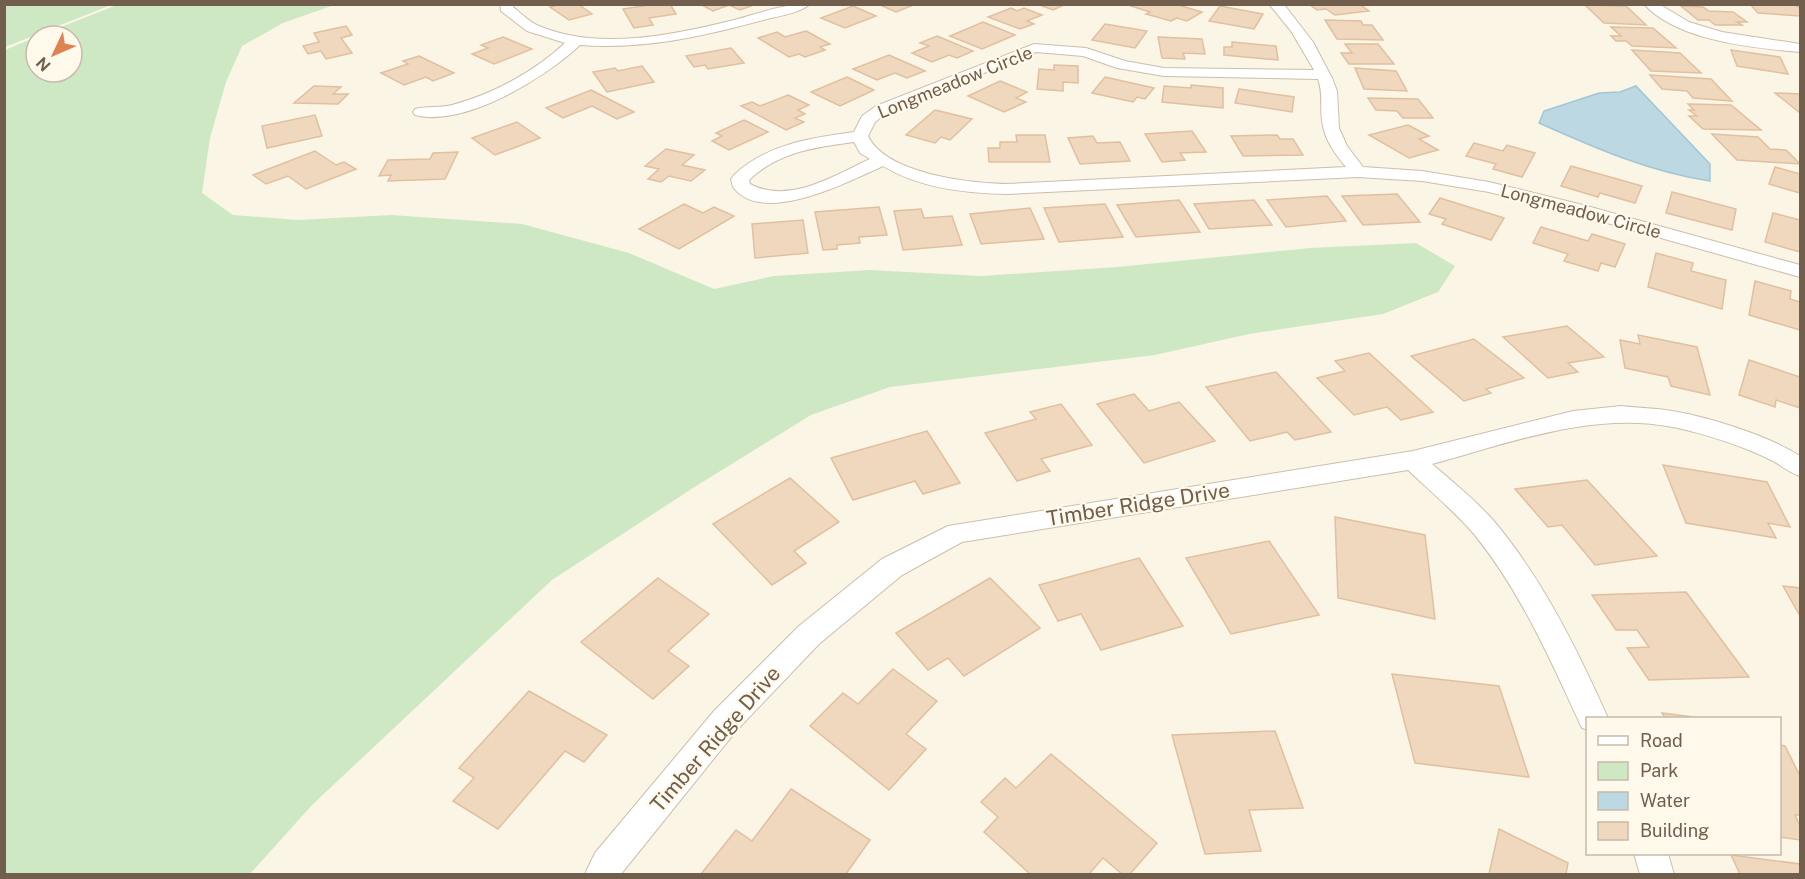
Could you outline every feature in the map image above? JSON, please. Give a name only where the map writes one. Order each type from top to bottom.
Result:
[{"type":"street","points":[[507,4],[506,8],[517,20],[533,30],[576,41],[681,37],[756,20],[804,4]]},
{"type":"street","points":[[1275,4],[1286,12],[1323,75],[1328,87],[1331,128],[1344,154],[1358,172]]},
{"type":"street","points":[[1650,4],[1676,22],[1707,33],[1800,48]]},
{"type":"street","points":[[421,112],[452,110],[491,96],[525,80],[557,59],[576,41]]},
{"type":"street","name":"Longmeadow Circle","points":[[1323,75],[1164,72],[1122,65],[1086,52],[1034,48],[882,109],[868,119],[860,136],[866,148],[903,171],[971,189],[1358,172],[1422,176],[1489,187],[1581,210],[1800,271]]},
{"type":"street","points":[[860,136],[806,144],[785,150],[750,168],[740,179],[742,187],[760,196],[777,198],[803,193],[882,160]]},
{"type":"street","name":"Timber Ridge Drive","points":[[602,874],[725,721],[809,635],[892,567],[957,534],[1413,460],[1573,419],[1621,414],[1673,419],[1726,434],[1781,455],[1800,467]]},
{"type":"street","points":[[1413,460],[1481,526],[1502,552],[1550,625],[1593,717]]},
{"type":"street","points":[[1651,855],[1657,874]]},
{"type":"green space","points":[[5,4],[111,4],[63,24],[24,24],[24,39],[5,47]]},
{"type":"green space","points":[[117,5],[334,5],[283,23],[242,46],[226,82],[210,138],[202,193],[233,215],[298,220],[391,215],[522,224],[629,253],[714,289],[774,276],[870,270],[981,276],[1117,267],[1310,248],[1416,243],[1455,266],[1438,292],[1383,314],[1249,334],[1155,355],[890,387],[811,415],[693,488],[552,580],[313,804],[250,874],[5,874],[5,50],[24,42],[24,84],[84,84],[84,24],[69,24]]},
{"type":"water","points":[[1636,86],[1710,164],[1710,181],[1644,165],[1539,123],[1544,111],[1599,93],[1620,92]]},
{"type":"building","points":[[561,4],[578,4],[592,14],[569,20],[550,7]]},
{"type":"building","points":[[670,4],[676,14],[649,18],[653,25],[634,28],[623,9]]},
{"type":"building","points":[[700,4],[748,4],[751,6],[740,10],[729,5],[713,11]]},
{"type":"building","points":[[878,4],[916,4],[896,12]]},
{"type":"building","points":[[1037,4],[1066,4],[1053,10]]},
{"type":"building","points":[[1134,4],[1175,4],[1202,12],[1187,21],[1177,18],[1171,21],[1146,14],[1150,12],[1131,6]]},
{"type":"building","points":[[1309,4],[1359,4],[1369,11],[1335,15],[1326,9],[1317,10]]},
{"type":"building","points":[[1750,4],[1793,4],[1800,8],[1800,16],[1758,13]]},
{"type":"building","points":[[1585,5],[1626,6],[1646,25],[1604,23]]},
{"type":"building","points":[[853,6],[876,16],[845,28],[821,18]]},
{"type":"building","points":[[1220,6],[1263,14],[1254,29],[1209,21]]},
{"type":"building","points":[[1681,6],[1733,12],[1747,22],[1737,22],[1742,25],[1715,25],[1709,20],[1698,20]]},
{"type":"building","points":[[1011,8],[1017,11],[1024,8],[1042,15],[1027,21],[1034,24],[1020,29],[988,17]]},
{"type":"building","points":[[1325,20],[1361,21],[1363,25],[1372,25],[1383,40],[1337,39]]},
{"type":"building","points":[[983,22],[1015,35],[982,49],[950,36]]},
{"type":"building","points":[[1105,24],[1147,31],[1135,48],[1092,40]]},
{"type":"building","points":[[346,26],[352,35],[341,38],[352,53],[326,59],[321,51],[308,54],[303,46],[319,42],[314,33]]},
{"type":"building","points":[[1611,27],[1653,28],[1676,48],[1632,46],[1626,41],[1616,41],[1611,36],[1621,36]]},
{"type":"building","points":[[806,31],[830,44],[820,47],[825,50],[805,57],[799,54],[789,57],[758,38],[777,32],[785,37]]},
{"type":"building","points":[[937,36],[973,51],[957,58],[949,55],[932,62],[912,53],[929,46],[920,43]]},
{"type":"building","points":[[503,37],[532,49],[494,64],[472,54],[488,48],[481,45]]},
{"type":"building","points":[[1158,37],[1202,39],[1205,54],[1183,53],[1185,59],[1162,58]]},
{"type":"building","points":[[1232,42],[1276,46],[1278,60],[1224,55],[1224,47],[1232,47]]},
{"type":"building","points":[[1345,44],[1378,44],[1394,64],[1349,64],[1341,53],[1352,53]]},
{"type":"building","points":[[731,48],[744,63],[708,69],[705,65],[694,67],[686,56]]},
{"type":"building","points":[[1632,50],[1680,53],[1701,73],[1651,71]]},
{"type":"building","points":[[1731,50],[1780,57],[1788,74],[1737,66]]},
{"type":"building","points":[[889,55],[925,71],[907,78],[895,73],[877,80],[853,69]]},
{"type":"building","points":[[419,56],[454,73],[433,81],[426,77],[404,85],[381,73],[408,64],[403,61]]},
{"type":"building","points":[[1054,65],[1078,66],[1078,83],[1063,82],[1063,91],[1037,89],[1039,69],[1054,70]]},
{"type":"building","points":[[642,66],[654,82],[607,92],[593,72],[615,68],[618,71]]},
{"type":"building","points":[[1355,68],[1396,71],[1407,91],[1364,89]]},
{"type":"building","points":[[1650,75],[1711,79],[1732,101],[1693,98],[1687,91],[1662,89]]},
{"type":"building","points":[[847,77],[874,90],[840,106],[811,92]]},
{"type":"building","points":[[1105,77],[1154,88],[1145,99],[1137,97],[1133,102],[1092,93]]},
{"type":"building","points":[[1000,81],[1027,92],[1016,98],[1026,102],[1004,112],[968,96]]},
{"type":"building","points":[[1191,85],[1223,88],[1223,108],[1162,102],[1164,86],[1191,88]]},
{"type":"building","points":[[314,86],[341,87],[333,94],[348,94],[338,104],[294,103]]},
{"type":"building","points":[[1239,89],[1294,97],[1292,112],[1235,103]]},
{"type":"building","points":[[591,90],[634,112],[617,119],[592,106],[563,118],[546,108]]},
{"type":"building","points":[[1775,93],[1800,94],[1800,113]]},
{"type":"building","points":[[788,95],[809,105],[798,110],[805,114],[795,118],[804,122],[786,130],[741,106],[752,102],[760,106]]},
{"type":"building","points":[[1368,98],[1418,99],[1433,118],[1403,118],[1397,111],[1376,110]]},
{"type":"building","points":[[1688,104],[1731,105],[1761,130],[1703,129],[1689,116],[1697,116],[1689,110],[1694,110]]},
{"type":"building","points":[[935,110],[972,119],[950,140],[941,137],[935,143],[906,135]]},
{"type":"building","points":[[315,115],[322,136],[267,148],[262,126]]},
{"type":"building","points":[[744,120],[768,132],[729,150],[712,141],[722,136],[716,133]]},
{"type":"building","points":[[517,122],[540,138],[495,155],[472,138]]},
{"type":"building","points":[[1408,125],[1429,136],[1419,139],[1438,150],[1409,158],[1369,135]]},
{"type":"building","points":[[1192,131],[1206,152],[1180,153],[1185,160],[1162,162],[1145,134]]},
{"type":"building","points":[[1712,134],[1758,137],[1770,149],[1786,150],[1800,164],[1737,160]]},
{"type":"building","points":[[1016,135],[1045,135],[1050,162],[989,162],[988,148],[1000,148],[1000,142],[1017,142]]},
{"type":"building","points":[[1277,135],[1280,139],[1293,139],[1303,155],[1243,156],[1231,136]]},
{"type":"building","points":[[1093,136],[1097,143],[1120,142],[1130,161],[1080,164],[1068,138]]},
{"type":"building","points":[[1474,143],[1503,151],[1507,145],[1535,153],[1522,177],[1493,169],[1496,164],[1466,156]]},
{"type":"building","points":[[666,149],[694,155],[682,165],[705,170],[691,181],[669,176],[661,182],[648,179],[659,169],[645,166]]},
{"type":"building","points":[[315,151],[336,165],[344,162],[356,169],[306,189],[288,176],[266,184],[253,175]]},
{"type":"building","points":[[458,152],[445,179],[388,181],[391,175],[379,176],[388,160],[430,159],[433,153]]},
{"type":"building","points":[[1571,166],[1642,186],[1635,203],[1600,193],[1598,197],[1561,186]]},
{"type":"building","points":[[1775,167],[1800,174],[1800,193],[1769,184]]},
{"type":"building","points":[[1672,192],[1736,209],[1732,230],[1666,213]]},
{"type":"building","points":[[1397,194],[1420,222],[1363,225],[1342,196]]},
{"type":"building","points":[[1327,196],[1346,221],[1286,227],[1267,200]]},
{"type":"building","points":[[1440,198],[1504,218],[1491,240],[1442,224],[1446,219],[1429,214]]},
{"type":"building","points":[[1179,200],[1200,232],[1136,237],[1117,205]]},
{"type":"building","points":[[1254,200],[1272,225],[1209,229],[1194,204]]},
{"type":"building","points":[[684,204],[703,213],[714,207],[734,216],[679,249],[639,229]]},
{"type":"building","points":[[1105,204],[1123,237],[1059,242],[1044,208]]},
{"type":"building","points":[[879,207],[887,235],[859,237],[860,243],[837,245],[837,249],[823,250],[815,212]]},
{"type":"building","points":[[1030,208],[1044,239],[981,244],[970,214]]},
{"type":"building","points":[[921,209],[924,218],[952,216],[962,245],[903,250],[894,211]]},
{"type":"building","points":[[1773,213],[1800,220],[1800,252],[1765,242]]},
{"type":"building","points":[[803,220],[808,253],[755,258],[752,224]]},
{"type":"building","points":[[1541,227],[1588,241],[1592,234],[1625,244],[1615,267],[1601,263],[1598,271],[1564,261],[1568,254],[1533,243]]},
{"type":"building","points":[[1656,253],[1693,263],[1691,271],[1726,280],[1722,309],[1648,287]]},
{"type":"building","points":[[1755,281],[1791,291],[1790,299],[1800,302],[1800,330],[1749,315]]},
{"type":"building","points":[[1567,326],[1604,357],[1568,363],[1578,372],[1548,378],[1503,337]]},
{"type":"building","points":[[1638,335],[1697,347],[1710,395],[1671,386],[1668,377],[1625,368],[1620,340],[1640,344]]},
{"type":"building","points":[[1474,339],[1524,378],[1486,389],[1491,393],[1464,401],[1411,356]]},
{"type":"building","points":[[1369,353],[1433,412],[1401,420],[1387,407],[1354,415],[1317,378],[1345,371],[1335,361]]},
{"type":"building","points":[[1749,360],[1800,377],[1800,408],[1776,400],[1775,407],[1739,395]]},
{"type":"building","points":[[1276,372],[1331,432],[1295,440],[1287,432],[1250,441],[1206,387]]},
{"type":"building","points":[[1134,394],[1149,411],[1179,402],[1215,441],[1144,463],[1097,404]]},
{"type":"building","points":[[1061,404],[1092,445],[1041,459],[1050,471],[1017,481],[985,433],[1036,419],[1030,412]]},
{"type":"building","points":[[927,431],[960,483],[923,494],[915,481],[853,500],[831,458]]},
{"type":"building","points":[[1663,465],[1767,482],[1790,527],[1768,523],[1776,538],[1686,523]]},
{"type":"building","points":[[790,478],[839,522],[794,551],[806,563],[772,585],[713,524]]},
{"type":"building","points":[[1587,480],[1657,556],[1595,565],[1562,525],[1548,527],[1515,489]]},
{"type":"building","points":[[1335,517],[1425,535],[1435,619],[1338,598]]},
{"type":"building","points":[[1269,541],[1319,615],[1231,634],[1186,558]]},
{"type":"building","points":[[1139,558],[1183,626],[1101,650],[1081,614],[1058,621],[1039,585]]},
{"type":"building","points":[[658,578],[709,614],[668,651],[689,666],[653,699],[581,642]]},
{"type":"building","points":[[990,578],[1040,628],[964,676],[948,658],[928,670],[896,633]]},
{"type":"building","points":[[1783,586],[1800,588],[1800,616]]},
{"type":"building","points":[[1686,592],[1749,677],[1649,680],[1627,648],[1649,647],[1637,630],[1616,630],[1592,595]]},
{"type":"building","points":[[893,669],[937,701],[906,734],[926,749],[889,790],[810,726],[843,693],[858,704]]},
{"type":"building","points":[[1392,674],[1499,686],[1529,777],[1415,763]]},
{"type":"building","points":[[529,691],[607,735],[584,762],[565,751],[498,829],[453,801],[474,778],[459,768]]},
{"type":"building","points":[[1662,713],[1694,717],[1664,717]]},
{"type":"building","points":[[1275,731],[1303,808],[1249,810],[1261,851],[1205,854],[1172,735]]},
{"type":"building","points":[[1781,745],[1785,746],[1800,776],[1800,815],[1795,815],[1800,826],[1800,840],[1781,837]]},
{"type":"building","points":[[1051,754],[1157,843],[1130,874],[1122,874],[1103,858],[1089,874],[1030,874],[984,832],[998,817],[981,802],[1005,778],[1016,788]]},
{"type":"building","points":[[791,789],[870,840],[846,874],[701,874],[736,830],[752,841]]},
{"type":"building","points":[[1499,829],[1568,863],[1566,874],[1489,874]]},
{"type":"building","points":[[1731,855],[1800,864],[1800,874],[1740,874]]}]
